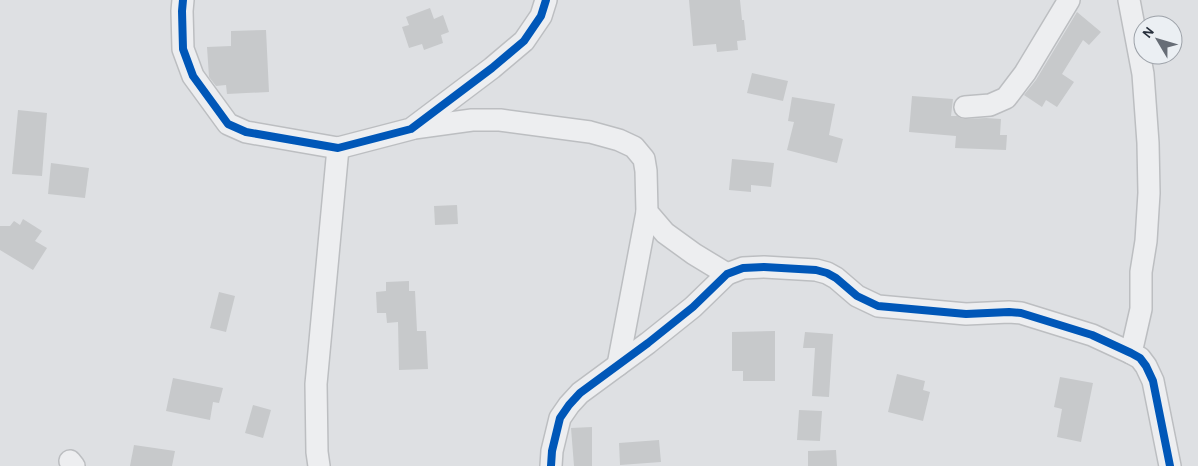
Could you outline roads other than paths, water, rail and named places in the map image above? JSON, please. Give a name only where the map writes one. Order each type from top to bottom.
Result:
[{"type":"street","points":[[183,0],[184,49],[193,76],[228,124],[246,132],[338,148],[411,129],[472,120],[500,120],[590,132],[619,140],[634,147],[644,159],[647,212],[618,365]]},
{"type":"street","points":[[411,129],[492,68],[524,41],[541,16],[546,0]]},
{"type":"street","points":[[965,108],[990,105],[1006,98],[1025,73],[1068,0]]},
{"type":"street","points":[[1129,0],[1142,74],[1148,143],[1149,193],[1142,272],[1141,309],[1132,352]]},
{"type":"street","points":[[301,466],[318,459],[316,384],[338,148]]},
{"type":"street","points":[[647,212],[665,233],[694,254],[727,274]]},
{"type":"street","points":[[551,466],[552,451],[560,418],[580,393],[692,307],[727,274],[743,268],[764,267],[816,270],[827,273],[836,278],[857,296],[878,306],[966,314],[1021,313],[1092,335],[1132,352],[1146,366],[1153,381],[1170,466]]}]
